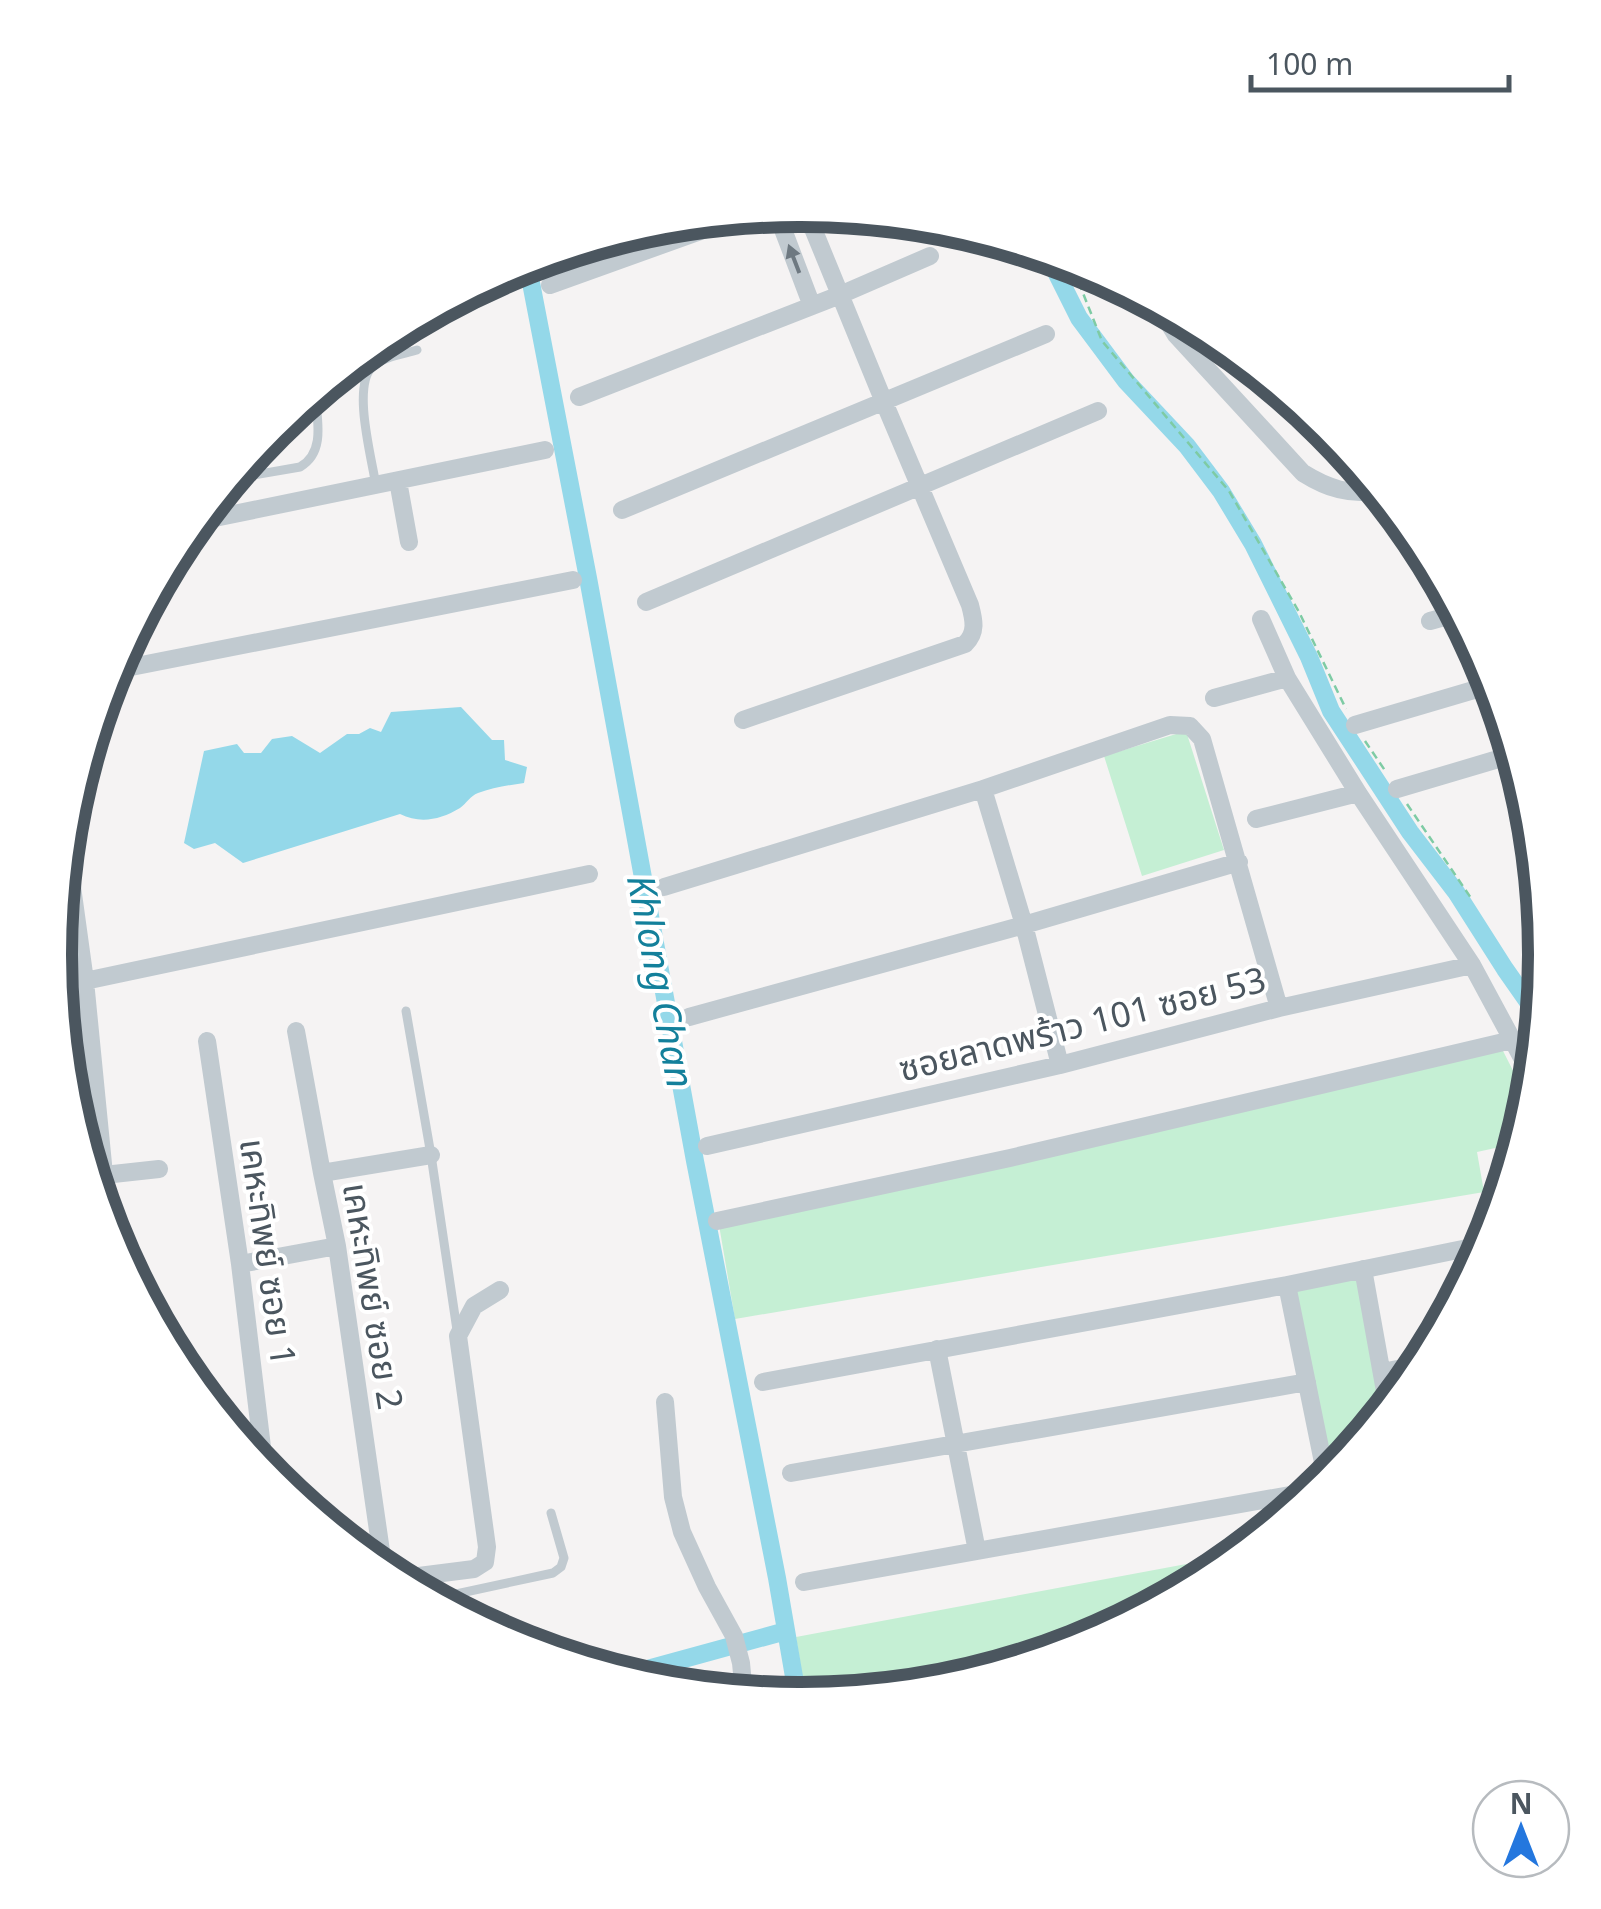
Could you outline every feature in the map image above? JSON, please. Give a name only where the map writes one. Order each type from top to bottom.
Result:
[{"type":"street","points":[[782,227],[812,306]]},
{"type":"street","points":[[743,720],[964,644],[974,630],[970,605],[812,227]]},
{"type":"street","points":[[550,284],[683,236]]},
{"type":"street","points":[[579,398],[930,256]]},
{"type":"street","points":[[1172,329],[1303,472],[1324,485],[1346,492],[1362,491]]},
{"type":"street","points":[[622,510],[1046,334]]},
{"type":"street","points":[[646,602],[1098,410]]},
{"type":"street","points":[[218,517],[544,450]]},
{"type":"street","points":[[398,481],[410,542]]},
{"type":"street","points":[[132,667],[572,580]]},
{"type":"street","points":[[1430,621],[1445,617]]},
{"type":"street","points":[[1261,619],[1287,678],[1472,964],[1521,1056]]},
{"type":"street","points":[[1214,698],[1287,678]]},
{"type":"street","points":[[1354,726],[1478,689]]},
{"type":"street","points":[[664,887],[984,788],[1170,725],[1190,726],[1202,739],[1279,1008]]},
{"type":"street","points":[[1397,788],[1502,758]]},
{"type":"street","points":[[984,788],[1060,1065]]},
{"type":"street","points":[[1256,819],[1358,793]]},
{"type":"street","points":[[689,1017],[1239,862]]},
{"type":"street","points":[[85,981],[589,874]]},
{"type":"street","points":[[74,904],[103,1162]]},
{"type":"street","name":"ซอยลาดพร้าว 101 ซอย 53","points":[[708,1146],[1472,964]]},
{"type":"street","name":"เคหะทิพย์ ซอย 2","points":[[296,1031],[338,1246],[381,1549]]},
{"type":"street","name":"เคหะทิพย์ ซอย 1","points":[[207,1040],[262,1444]]},
{"type":"street","points":[[717,1221],[1010,1158],[1512,1040]]},
{"type":"street","points":[[322,1173],[432,1155]]},
{"type":"street","points":[[107,1175],[159,1169]]},
{"type":"street","points":[[240,1264],[338,1246]]},
{"type":"street","points":[[763,1382],[1466,1248]]},
{"type":"street","points":[[1363,1269],[1385,1389]]},
{"type":"street","points":[[1287,1284],[1323,1460]]},
{"type":"street","points":[[421,1576],[474,1569],[485,1562],[487,1547],[458,1336],[474,1306],[500,1290]]},
{"type":"street","points":[[937,1350],[977,1551]]},
{"type":"street","points":[[1382,1372],[1399,1369]]},
{"type":"street","points":[[790,1473],[1307,1382]]},
{"type":"street","points":[[665,1402],[674,1497],[682,1532],[736,1643],[742,1680]]},
{"type":"street","points":[[804,1582],[1288,1495]]},
{"type":"lane","points":[[377,363],[418,350]]},
{"type":"lane","points":[[375,364],[364,381],[362,399],[376,486]]},
{"type":"lane","points":[[252,476],[300,468],[310,462],[317,450],[316,411]]},
{"type":"lane","points":[[406,1011],[458,1336]]},
{"type":"lane","points":[[454,1594],[553,1573],[562,1567],[564,1558],[552,1513]]},
{"type":"path","points":[[1080,282],[1102,341],[1229,491],[1299,612],[1354,726],[1471,898]]},
{"type":"green space","points":[[1186,731],[1224,850],[1142,876],[1104,756]]},
{"type":"green space","points":[[1501,1047],[1518,1080],[1503,1146],[1477,1152],[1484,1192],[735,1319],[719,1225]]},
{"type":"green space","points":[[1357,1277],[1380,1396],[1329,1455],[1296,1288]]},
{"type":"green space","points":[[1204,1561],[1079,1627],[1035,1644],[943,1669],[848,1681],[803,1682],[796,1637]]},
{"type":"water","points":[[461,707],[492,740],[504,740],[505,760],[527,767],[524,783],[478,793],[460,808],[438,818],[422,820],[400,814],[243,863],[215,843],[194,849],[184,843],[204,751],[237,744],[244,753],[261,753],[272,739],[292,736],[320,753],[347,734],[359,734],[370,728],[381,732],[391,712]]},
{"type":"waterway","points":[[1057,273],[1079,318],[1126,381],[1187,446],[1221,491],[1253,544],[1331,711],[1527,1000]]},
{"type":"waterway","name":"Khlong Chan","points":[[530,279],[795,1682]]},
{"type":"waterway","points":[[652,1668],[786,1631]]}]
